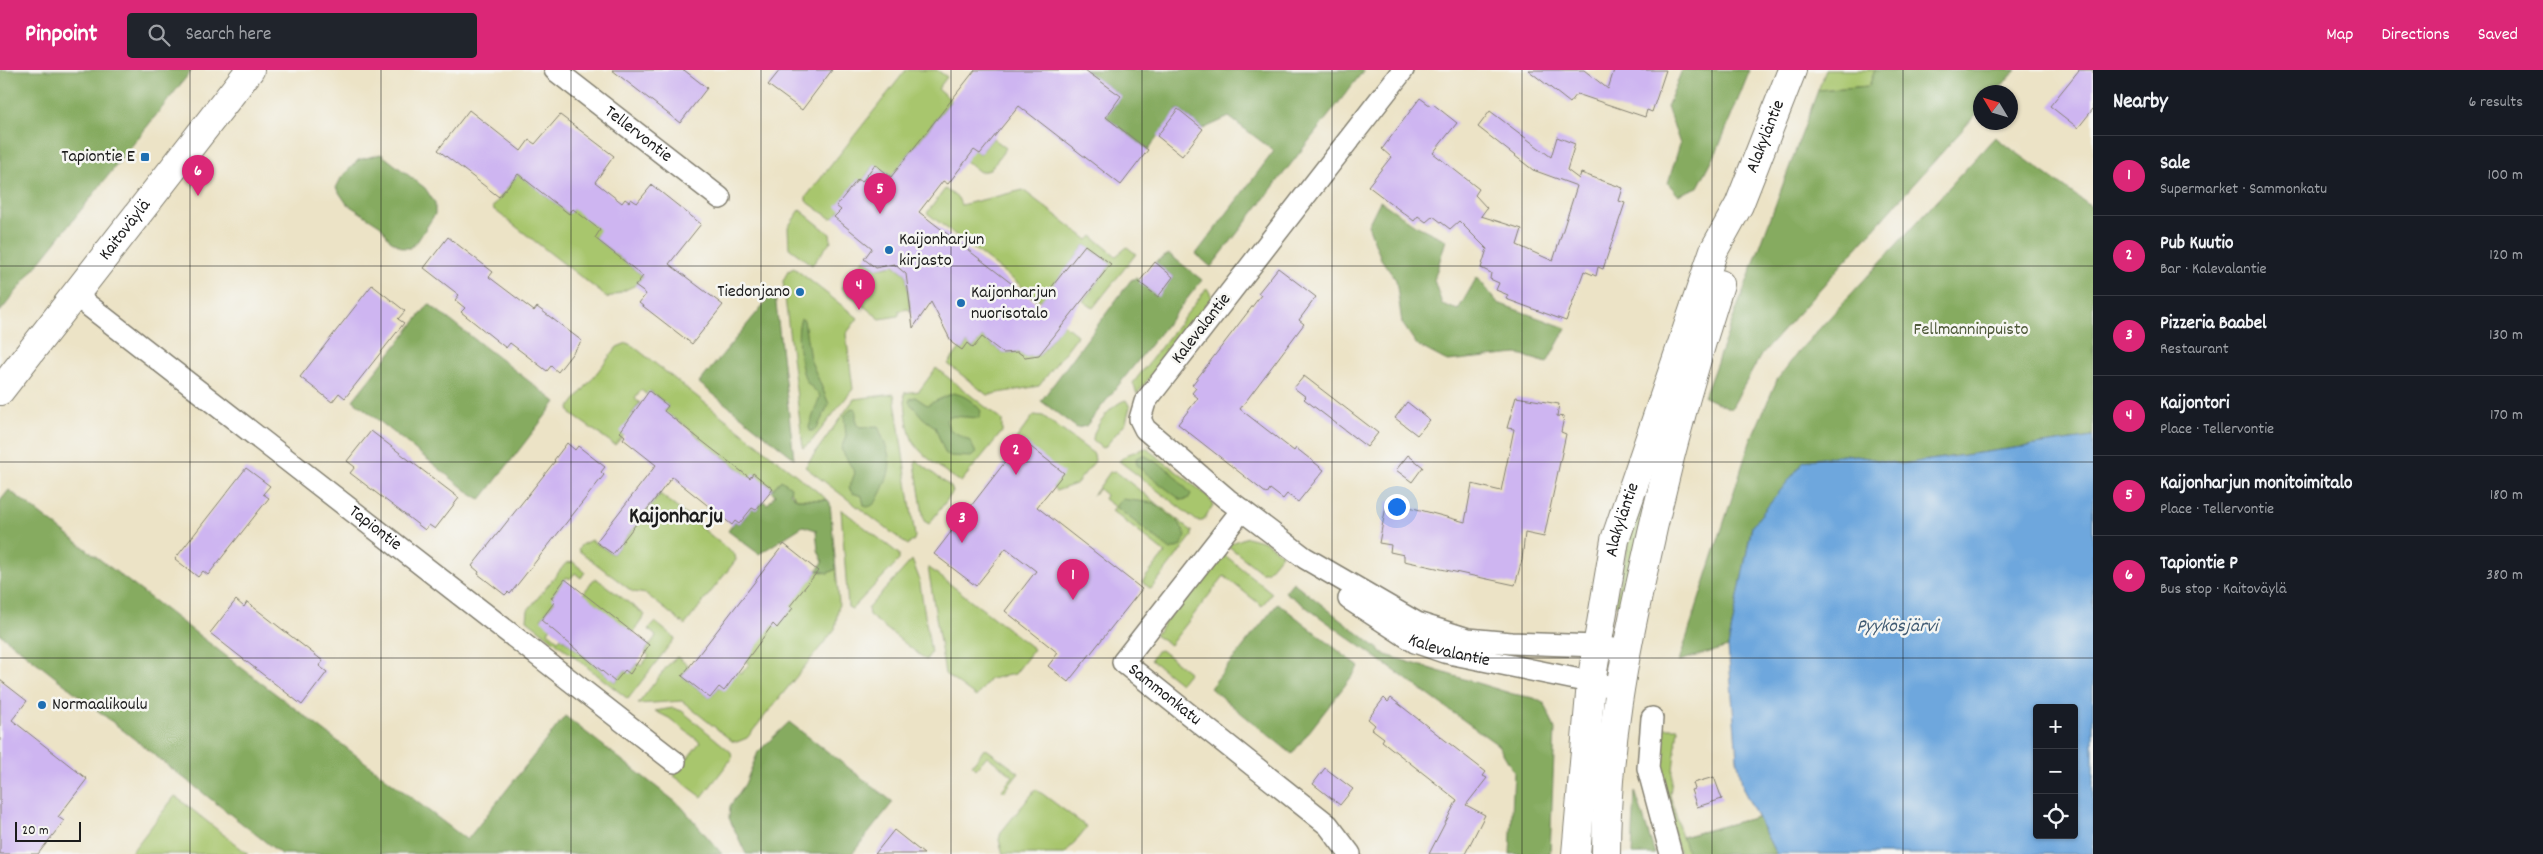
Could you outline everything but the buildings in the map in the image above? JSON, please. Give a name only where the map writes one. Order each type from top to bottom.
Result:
[{"type":"main road","name":"Kaitoväylä","points":[[0,391],[250,70]]},
{"type":"main road","name":"Alakyläntie","points":[[1576,854],[1591,683],[1615,540],[1707,268],[1714,250],[1739,205],[1792,70]]},
{"type":"main road","name":"Alakyläntie","points":[[1606,854],[1607,818],[1619,688],[1625,651],[1687,387],[1731,252],[1739,205]]},
{"type":"street","name":"Tellervontie","points":[[555,70],[720,198]]},
{"type":"street","name":"Kalevalantie","points":[[1403,70],[1145,402],[1140,419],[1145,429],[1242,510],[1306,558],[1386,607],[1417,623],[1468,639],[1511,643],[1597,646],[1625,651]]},
{"type":"street","name":"Tapiontie","points":[[75,295],[675,762]]},
{"type":"street","name":"Sammonkatu","points":[[1242,510],[1123,662],[1328,825],[1350,854]]},
{"type":"street","name":"Kalevalantie","points":[[1306,558],[1341,593],[1379,620],[1415,642],[1444,652],[1619,688]]},
{"type":"street","points":[[1652,718],[1648,768],[1671,854]]},
{"type":"green space","points":[[0,70],[192,70],[0,312]]},
{"type":"green space","points":[[906,70],[937,70],[947,77],[938,89],[951,100],[891,177],[874,164],[862,182],[858,179],[837,206],[841,209],[835,217],[830,218],[806,201],[806,197]]},
{"type":"green space","points":[[1085,70],[1364,70],[1211,267],[1196,254],[1274,151],[1229,117],[1203,129],[1178,109],[1148,150],[1106,117],[1121,96]]},
{"type":"green space","points":[[1682,70],[1750,70],[1718,149],[1698,187],[1678,195],[1668,183],[1680,144],[1667,107]]},
{"type":"green space","points":[[1826,70],[1875,70],[1869,86],[1818,90]]},
{"type":"green space","points":[[1875,70],[2016,70],[2002,85],[1973,85],[1973,118],[1761,355],[1731,409],[1704,397],[1818,90],[1869,86]]},
{"type":"green space","name":"Fellmanninpuisto","points":[[1995,137],[2093,208],[2093,437],[1901,464],[1845,454],[1752,526],[1728,647],[1679,661],[1750,442],[1777,380],[1798,352]]},
{"type":"green space","points":[[993,138],[1006,148],[990,170],[980,172],[961,158],[970,147],[980,154]]},
{"type":"green space","points":[[381,154],[425,188],[435,203],[435,214],[417,242],[410,248],[403,248],[390,240],[381,226],[347,204],[336,188],[341,178],[358,160]]},
{"type":"green space","points":[[518,174],[569,214],[577,204],[581,213],[587,219],[605,225],[595,238],[643,276],[636,285],[608,298],[492,208]]},
{"type":"green space","points":[[945,189],[958,198],[961,205],[1023,190],[1088,240],[1092,236],[1116,256],[1127,247],[1136,254],[1093,308],[1083,301],[1111,264],[1085,245],[1041,301],[927,213]]},
{"type":"green space","points":[[1380,201],[1415,225],[1446,240],[1434,280],[1442,304],[1458,310],[1477,277],[1498,303],[1566,328],[1547,363],[1517,354],[1447,361],[1417,345],[1402,323],[1396,280],[1381,259],[1368,225]]},
{"type":"green space","points":[[800,210],[830,234],[831,241],[812,265],[789,248],[788,227]]},
{"type":"green space","points":[[1169,254],[1202,280],[1086,426],[1077,428],[1041,401],[1131,280],[1136,278],[1158,296],[1173,277],[1155,262]]},
{"type":"green space","points":[[864,259],[876,268],[894,265],[906,274],[911,312],[908,309],[898,311],[900,313],[898,316],[880,319],[841,288]]},
{"type":"green space","points":[[794,268],[858,318],[846,334],[853,389],[811,442],[803,448],[783,281],[788,271]]},
{"type":"green space","points":[[1207,288],[1212,297],[1137,394],[1133,383]]},
{"type":"green space","points":[[773,293],[775,295],[794,458],[699,383]]},
{"type":"green space","points":[[429,304],[556,402],[480,499],[472,495],[353,400]]},
{"type":"green space","points":[[801,319],[804,320],[810,359],[829,404],[818,426],[813,431],[810,431],[809,427],[820,396],[807,382],[802,369],[798,341]]},
{"type":"green space","points":[[1063,324],[1077,335],[1039,386],[987,395],[948,364],[960,348],[962,350],[967,343],[973,348],[982,337],[1003,353],[1018,352],[1025,357],[1040,355]]},
{"type":"green space","points":[[627,343],[828,500],[797,499],[781,480],[773,489],[754,474],[747,482],[743,472],[711,448],[708,451],[700,439],[688,428],[675,419],[662,414],[668,406],[650,391],[647,395],[641,390],[635,399],[640,403],[632,414],[638,419],[615,445],[571,414],[569,408],[617,347]]},
{"type":"green space","points":[[936,368],[1002,420],[1002,432],[961,482],[934,463],[915,445],[908,428],[904,393],[919,391]]},
{"type":"green space","points":[[953,393],[969,399],[981,411],[979,418],[950,416],[946,420],[949,429],[970,441],[976,453],[971,457],[950,456],[945,453],[935,427],[923,418],[909,402],[910,399],[915,397],[927,405]]},
{"type":"green space","points":[[894,394],[915,536],[914,540],[908,545],[805,467],[854,399]]},
{"type":"green space","points":[[1126,400],[1130,407],[1126,422],[1105,447],[1102,448],[1093,441],[1096,429],[1104,416],[1115,406]]},
{"type":"green space","points":[[852,408],[856,409],[856,424],[860,427],[878,426],[888,453],[890,467],[885,483],[874,504],[867,507],[864,505],[862,496],[852,493],[849,488],[855,473],[841,449],[846,436],[844,416]]},
{"type":"green space","points":[[1034,415],[1043,416],[1094,454],[1095,461],[1076,484],[1056,491],[1022,440],[1013,451],[1009,448]]},
{"type":"green space","points":[[1659,443],[1622,607],[1614,604],[1634,521]]},
{"type":"green space","points":[[1146,448],[1208,496],[1213,505],[1203,521],[1197,521],[1119,461],[1128,454]]},
{"type":"green space","points":[[1144,455],[1169,470],[1191,494],[1188,499],[1181,500],[1137,466],[1136,458]]},
{"type":"green space","points":[[917,461],[951,487],[953,492],[929,524],[924,521],[915,464]]},
{"type":"green space","points":[[1115,471],[1192,531],[1192,536],[1151,589],[1142,582],[1165,553],[1112,511],[1115,507],[1104,499],[1106,495],[1099,489],[1093,496],[1110,472]]},
{"type":"green space","points":[[781,480],[791,487],[790,493],[797,499],[828,500],[830,503],[836,569],[828,573],[817,570],[823,562],[818,550],[816,530],[803,526],[759,554],[728,531],[735,521],[739,524],[746,516],[748,505],[756,510],[763,501],[768,504],[775,495],[771,491]]},
{"type":"green space","points":[[9,490],[467,840],[565,716],[681,806],[722,854],[281,854],[0,634],[0,501]]},
{"type":"green space","points":[[660,494],[735,555],[736,560],[685,625],[646,594],[633,592],[578,550],[581,545],[591,540],[613,554]]},
{"type":"green space","points":[[1122,499],[1154,503],[1180,524],[1186,536],[1181,546],[1171,550],[1116,507]]},
{"type":"green space","points":[[841,509],[899,554],[899,560],[852,609],[848,607]]},
{"type":"green space","points":[[1247,537],[1266,542],[1282,554],[1267,572],[1261,572],[1227,545]]},
{"type":"green space","points":[[1221,552],[1272,593],[1262,606],[1224,576],[1170,645],[1155,635]]},
{"type":"green space","points":[[912,560],[919,578],[931,653],[926,660],[869,615],[868,608]]},
{"type":"green space","points":[[573,562],[585,572],[581,578],[575,573],[570,579],[567,577],[552,597],[555,601],[541,619],[551,627],[548,632],[558,640],[561,637],[615,682],[625,670],[630,673],[638,663],[641,666],[649,656],[645,652],[656,636],[648,629],[655,622],[675,638],[628,699],[527,620],[528,610],[566,563]]},
{"type":"green space","points":[[928,567],[1034,649],[1015,674],[990,679],[976,697],[945,674]]},
{"type":"green space","points":[[836,569],[839,603],[835,629],[747,738],[737,742],[732,741],[682,701],[638,704],[668,665],[677,657],[689,666],[682,676],[710,698],[719,687],[724,690],[736,670],[741,674],[749,664],[744,660],[773,624],[777,628],[792,608],[788,604],[818,571],[828,573]]},
{"type":"green space","points":[[594,579],[597,579],[645,615],[633,633],[580,598]]},
{"type":"green space","points":[[1293,582],[1386,655],[1513,694],[1534,698],[1545,704],[1555,729],[1550,854],[1510,854],[1514,772],[1498,745],[1285,592]]},
{"type":"green space","points":[[1278,603],[1359,667],[1292,754],[1210,688]]},
{"type":"green space","points":[[1161,650],[1189,672],[1180,683],[1151,660],[1157,651]]},
{"type":"green space","points":[[673,708],[682,711],[731,752],[732,758],[702,797],[674,776],[700,742],[669,718],[655,711]]},
{"type":"green space","points":[[789,722],[893,802],[852,854],[746,854],[729,818],[730,806],[745,784],[758,752]]},
{"type":"green space","points":[[1658,728],[1678,728],[1670,795],[1682,837],[1757,817],[1776,854],[1680,854],[1657,777]]},
{"type":"green space","points":[[985,748],[1019,773],[1004,792],[1002,790],[1013,776],[987,756],[976,769],[972,765]]},
{"type":"green space","points":[[1036,789],[1087,827],[1065,854],[1003,854],[999,840],[1001,832]]},
{"type":"green space","points":[[1635,791],[1655,854],[1632,854]]},
{"type":"green space","points":[[175,796],[248,854],[130,854]]},
{"type":"green space","points":[[1757,817],[1776,854],[1688,854],[1682,837]]},
{"type":"water","name":"Pyykösjärvi","points":[[2093,437],[2093,854],[1776,854],[1743,789],[1737,758],[1728,647],[1752,526],[1804,461],[1845,454],[1901,464]]},
{"type":"place","name":"Tapiontie E","points":[[145,157]]},
{"type":"place","name":"Tapiontie P","points":[[198,196]]},
{"type":"place","name":"Kaijonharjun monitoimitalo","points":[[880,214]]},
{"type":"place","name":"Kaijonharjun kirjasto","points":[[889,250]]},
{"type":"place","name":"Tiedonjano","points":[[800,292]]},
{"type":"place","name":"Kaijonharjun nuorisotalo","points":[[961,303]]},
{"type":"place","name":"Kaijontori","points":[[859,310]]},
{"type":"place","name":"Pub Kuutio","points":[[1016,475]]},
{"type":"place","name":"Pizzeria Baabel","points":[[962,543]]},
{"type":"place","name":"Sale","points":[[1073,600]]},
{"type":"place","name":"Normaalikoulu","points":[[42,705]]},
{"type":"district","name":"Kaijonharju","points":[[676,517]]}]
